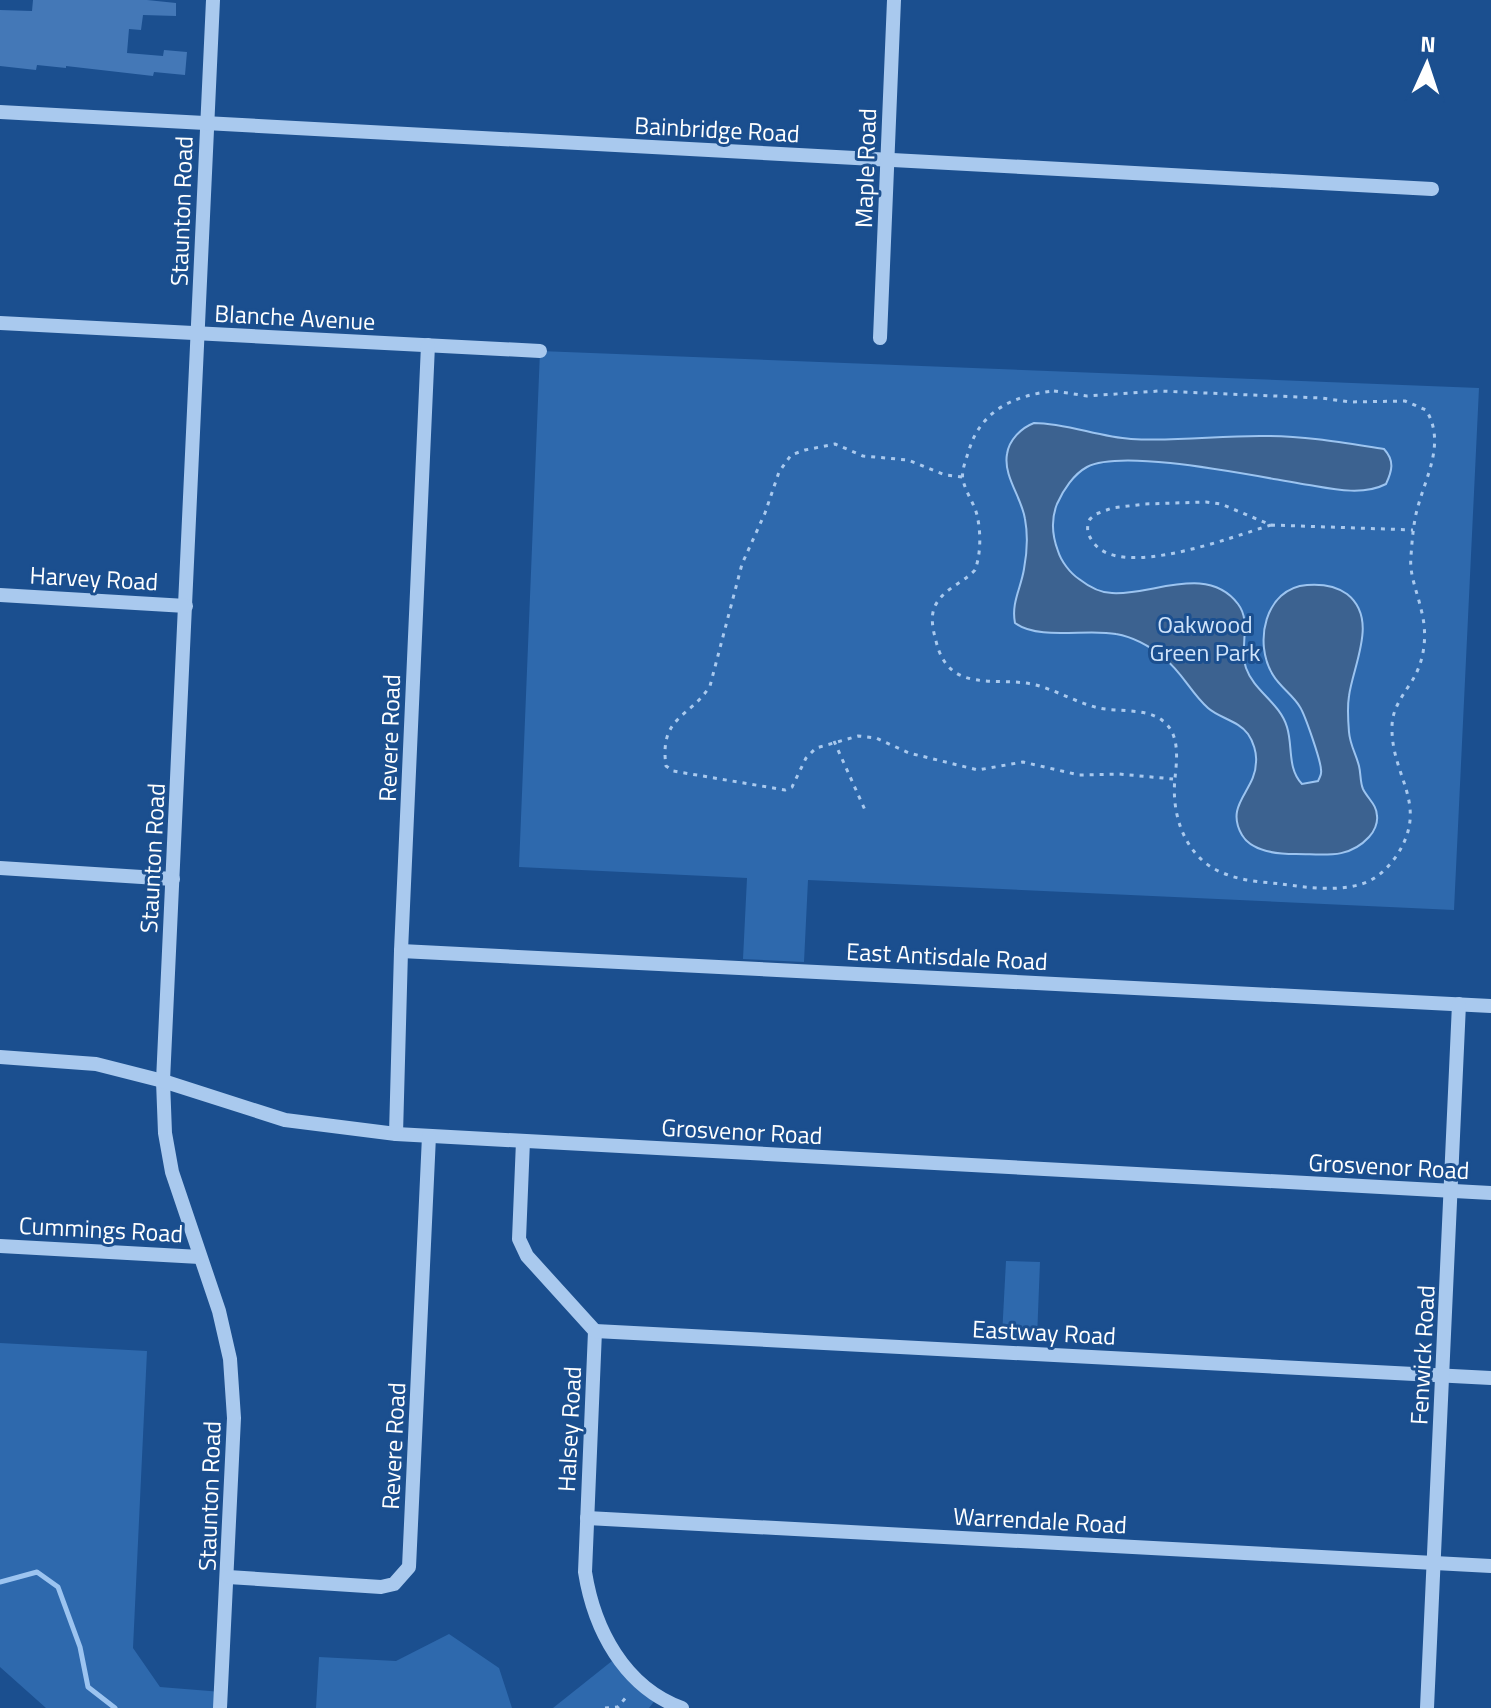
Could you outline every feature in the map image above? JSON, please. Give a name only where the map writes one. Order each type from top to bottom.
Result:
[{"type":"street","name":"Staunton Road","points":[[213,0],[163,1081],[165,1133],[172,1172],[219,1311],[230,1359],[234,1418],[220,1708]]},
{"type":"street","name":"Maple Road","points":[[880,338],[894,0]]},
{"type":"street","name":"Bainbridge Road","points":[[0,112],[1432,189]]},
{"type":"street","name":"Blanche Avenue","points":[[0,323],[540,351]]},
{"type":"street","name":"Revere Road","points":[[396,1134],[401,951],[428,345]]},
{"type":"street","name":"Harvey Road","points":[[0,595],[186,606]]},
{"type":"street","points":[[0,868],[173,879]]},
{"type":"street","name":"East Antisdale Road","points":[[401,951],[1491,1006]]},
{"type":"street","name":"Fenwick Road","points":[[1427,1708],[1459,1004]]},
{"type":"street","name":"Grosvenor Road","points":[[0,1057],[96,1064],[163,1081],[285,1120],[396,1134],[1491,1193]]},
{"type":"street","name":"Revere Road","points":[[228,1577],[381,1587],[394,1584],[409,1567],[429,1136]]},
{"type":"street","points":[[523,1141],[519,1239],[527,1256],[595,1331]]},
{"type":"street","name":"Cummings Road","points":[[0,1246],[200,1257]]},
{"type":"street","name":"Eastway Road","points":[[595,1331],[1491,1378]]},
{"type":"street","name":"Halsey Road","points":[[595,1331],[585,1572],[596,1620],[624,1667],[670,1704],[682,1708]]},
{"type":"street","name":"Warrendale Road","points":[[587,1518],[1491,1566]]},
{"type":"path","points":[[1054,391],[1087,396],[1159,391],[1350,402],[1405,401],[1426,410],[1435,438],[1430,472],[1413,530],[1410,563],[1422,610],[1423,658],[1419,671],[1395,710],[1392,727],[1397,760],[1407,788],[1409,829],[1401,848],[1384,871],[1368,882],[1338,887],[1291,885],[1226,875],[1204,862],[1187,842],[1177,816],[1177,750],[1167,725],[1157,717],[1095,707],[1038,686],[977,682],[950,669],[942,658],[932,621],[936,605],[947,590],[975,570],[979,552],[977,514],[962,477],[971,443],[986,419],[1000,406],[1028,394],[1054,391]]},
{"type":"path","points":[[962,477],[945,475],[908,460],[863,456],[835,444],[791,455],[775,480],[765,513],[742,564],[710,686],[696,703],[672,723],[665,762],[668,770],[785,790],[792,787],[811,752],[823,744],[858,736],[876,738],[909,753],[978,770],[1023,762],[1079,775],[1138,775],[1175,779]]},
{"type":"path","points":[[1271,525],[1221,504],[1185,501],[1104,510],[1090,519],[1087,530],[1095,546],[1104,552],[1125,557],[1191,550],[1271,525],[1413,530]]},
{"type":"path","points":[[834,741],[865,810]]},
{"type":"path","points":[[605,1708],[618,1707],[628,1695]]},
{"type":"green space","name":"Oakwood Green Park","points":[[540,351],[1479,388],[1454,910],[808,880],[804,962],[743,959],[747,878],[519,867]]},
{"type":"green space","points":[[1006,1261],[1040,1262],[1037,1338],[1002,1336]]},
{"type":"green space","points":[[0,1343],[147,1351],[133,1648],[160,1687],[222,1692],[220,1708],[46,1708],[0,1667]]},
{"type":"green space","points":[[449,1634],[499,1668],[512,1708],[316,1708],[319,1657],[396,1661]]},
{"type":"green space","points":[[617,1657],[659,1695],[649,1708],[553,1708]]},
{"type":"shaded area","points":[[1034,423],[1131,439],[1297,437],[1384,449],[1391,466],[1386,484],[1360,491],[1163,462],[1106,462],[1087,467],[1073,478],[1059,499],[1053,521],[1059,555],[1069,570],[1094,589],[1127,593],[1195,583],[1211,585],[1238,604],[1245,627],[1246,668],[1284,719],[1294,771],[1302,784],[1318,781],[1320,765],[1300,707],[1276,679],[1267,662],[1264,633],[1267,619],[1281,596],[1293,588],[1322,585],[1347,594],[1356,604],[1363,629],[1348,700],[1350,737],[1362,786],[1377,812],[1374,830],[1361,844],[1344,852],[1325,855],[1273,852],[1252,845],[1246,841],[1237,824],[1239,806],[1255,772],[1256,762],[1253,744],[1244,730],[1208,708],[1170,664],[1135,640],[1104,633],[1050,633],[1015,623],[1015,602],[1023,576],[1027,531],[1023,511],[1010,479],[1007,454],[1016,435]]},
{"type":"building","points":[[33,0],[176,3],[176,16],[143,15],[141,30],[129,29],[127,53],[163,56],[164,50],[187,52],[185,75],[154,72],[153,76],[66,66],[37,65],[36,70],[0,66],[0,10],[32,11]]},
{"type":"waterway","points":[[0,1582],[37,1572],[58,1587],[80,1647],[88,1687],[115,1708]]}]
